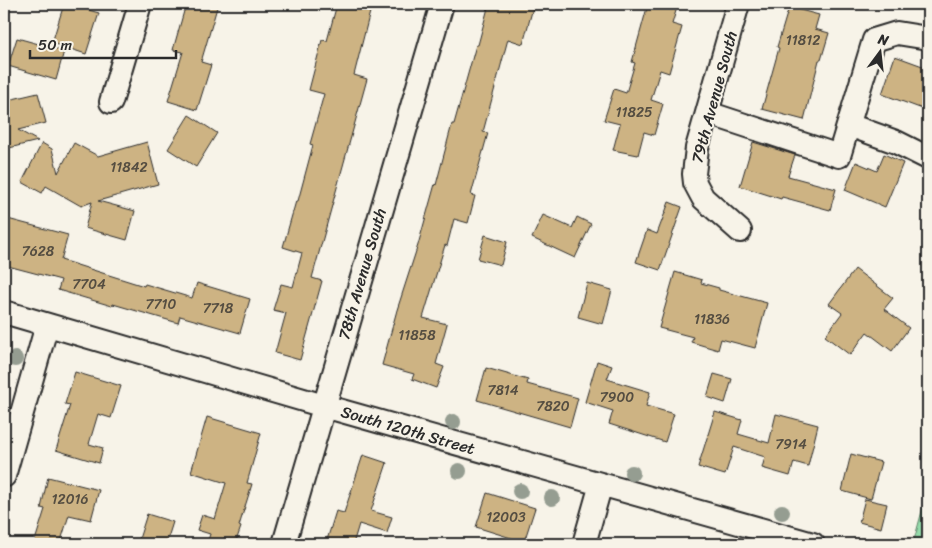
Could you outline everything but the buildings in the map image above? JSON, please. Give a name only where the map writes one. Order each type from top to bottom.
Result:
[{"type":"street","points":[[111,102],[140,4]]},
{"type":"street","name":"78th Avenue South","points":[[284,544],[442,4]]},
{"type":"street","name":"79th Avenue South","points":[[738,4],[697,148],[694,174],[695,183],[704,198],[740,231]]},
{"type":"street","points":[[708,113],[839,156],[874,40],[897,33],[928,38]]},
{"type":"street","points":[[849,125],[896,142],[928,158]]},
{"type":"street","name":"South 120th Street","points":[[4,312],[324,406],[813,544]]},
{"type":"street","points":[[4,476],[47,325]]},
{"type":"street","points":[[584,544],[601,484]]},
{"type":"green space","points":[[928,489],[928,544],[913,544]]}]
